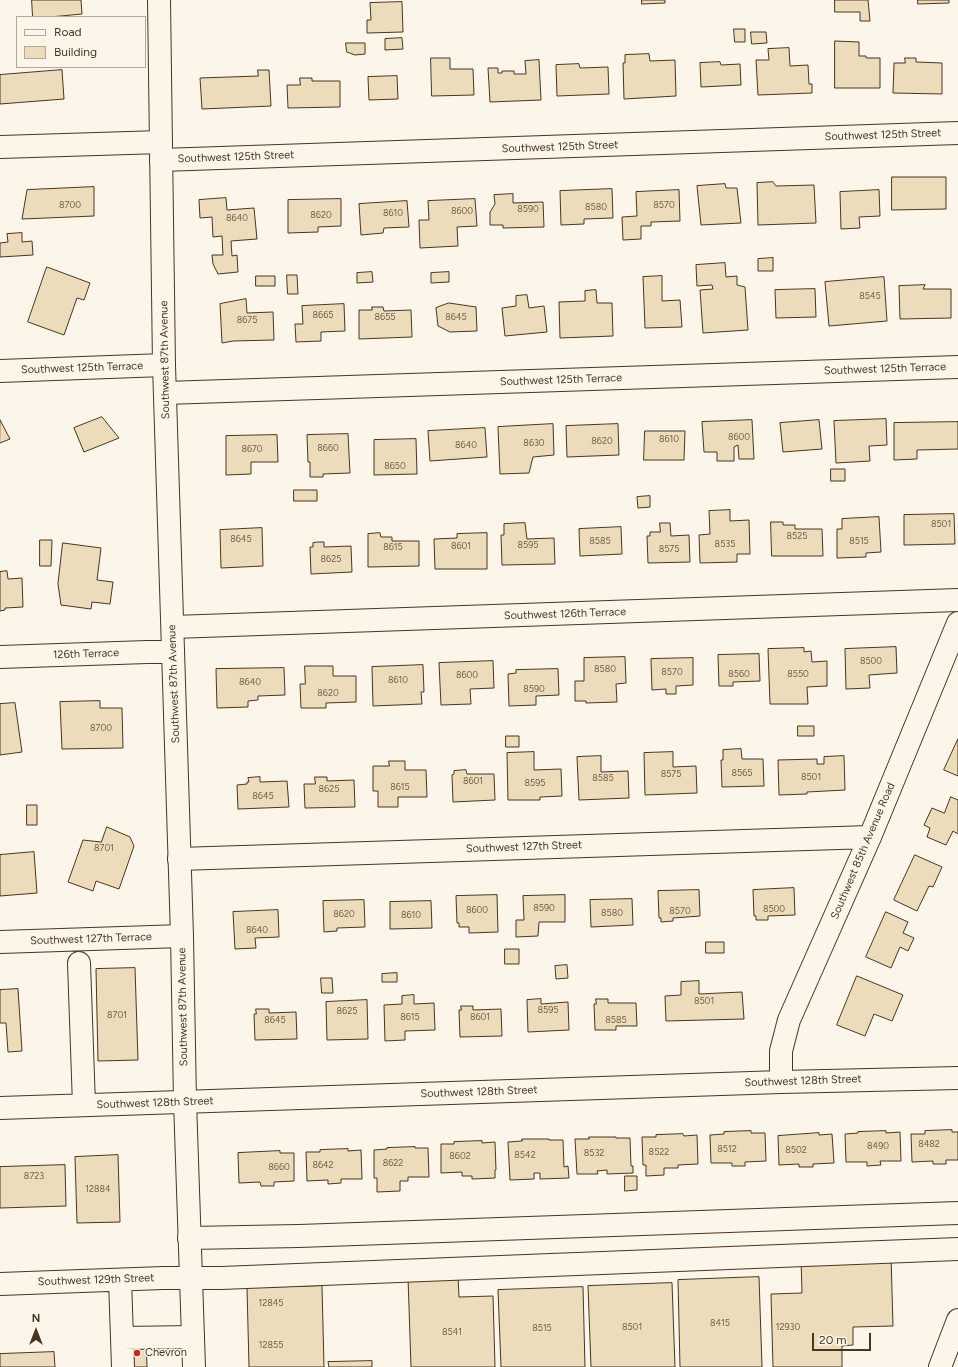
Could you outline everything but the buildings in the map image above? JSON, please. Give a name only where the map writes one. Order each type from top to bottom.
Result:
[{"type":"street","name":"Southwest 87th Avenue","points":[[159,0],[164,365],[194,1367]]},
{"type":"street","name":"Southwest 125th Street","points":[[0,147],[161,151],[958,133]]},
{"type":"street","name":"Southwest 125th Terrace","points":[[0,372],[164,365]]},
{"type":"street","name":"Southwest 125th Terrace","points":[[165,393],[958,367]]},
{"type":"street","name":"Southwest 126th Terrace","points":[[173,627],[958,600]]},
{"type":"street","name":"Southwest 85th Avenue Road","points":[[781,1082],[780,1051],[789,1020],[870,837],[958,623]]},
{"type":"street","name":"126th Terrace","points":[[0,657],[173,652]]},
{"type":"street","name":"Southwest 127th Street","points":[[179,859],[870,837]]},
{"type":"street","name":"Southwest 127th Terrace","points":[[0,942],[182,936]]},
{"type":"street","points":[[79,963],[84,1105]]},
{"type":"street","name":"Southwest 128th Street","points":[[0,1108],[781,1082],[958,1078]]},
{"type":"street","points":[[189,1238],[299,1236],[958,1213]]},
{"type":"street","name":"Southwest 129th Street","points":[[0,1284],[221,1278],[958,1249]]},
{"type":"street","points":[[120,1280],[123,1367]]},
{"type":"street","points":[[940,1367],[958,1320]]},
{"type":"street","points":[[122,1338],[193,1337]]},
{"type":"place","name":"Chevron","points":[[137,1353]]}]
